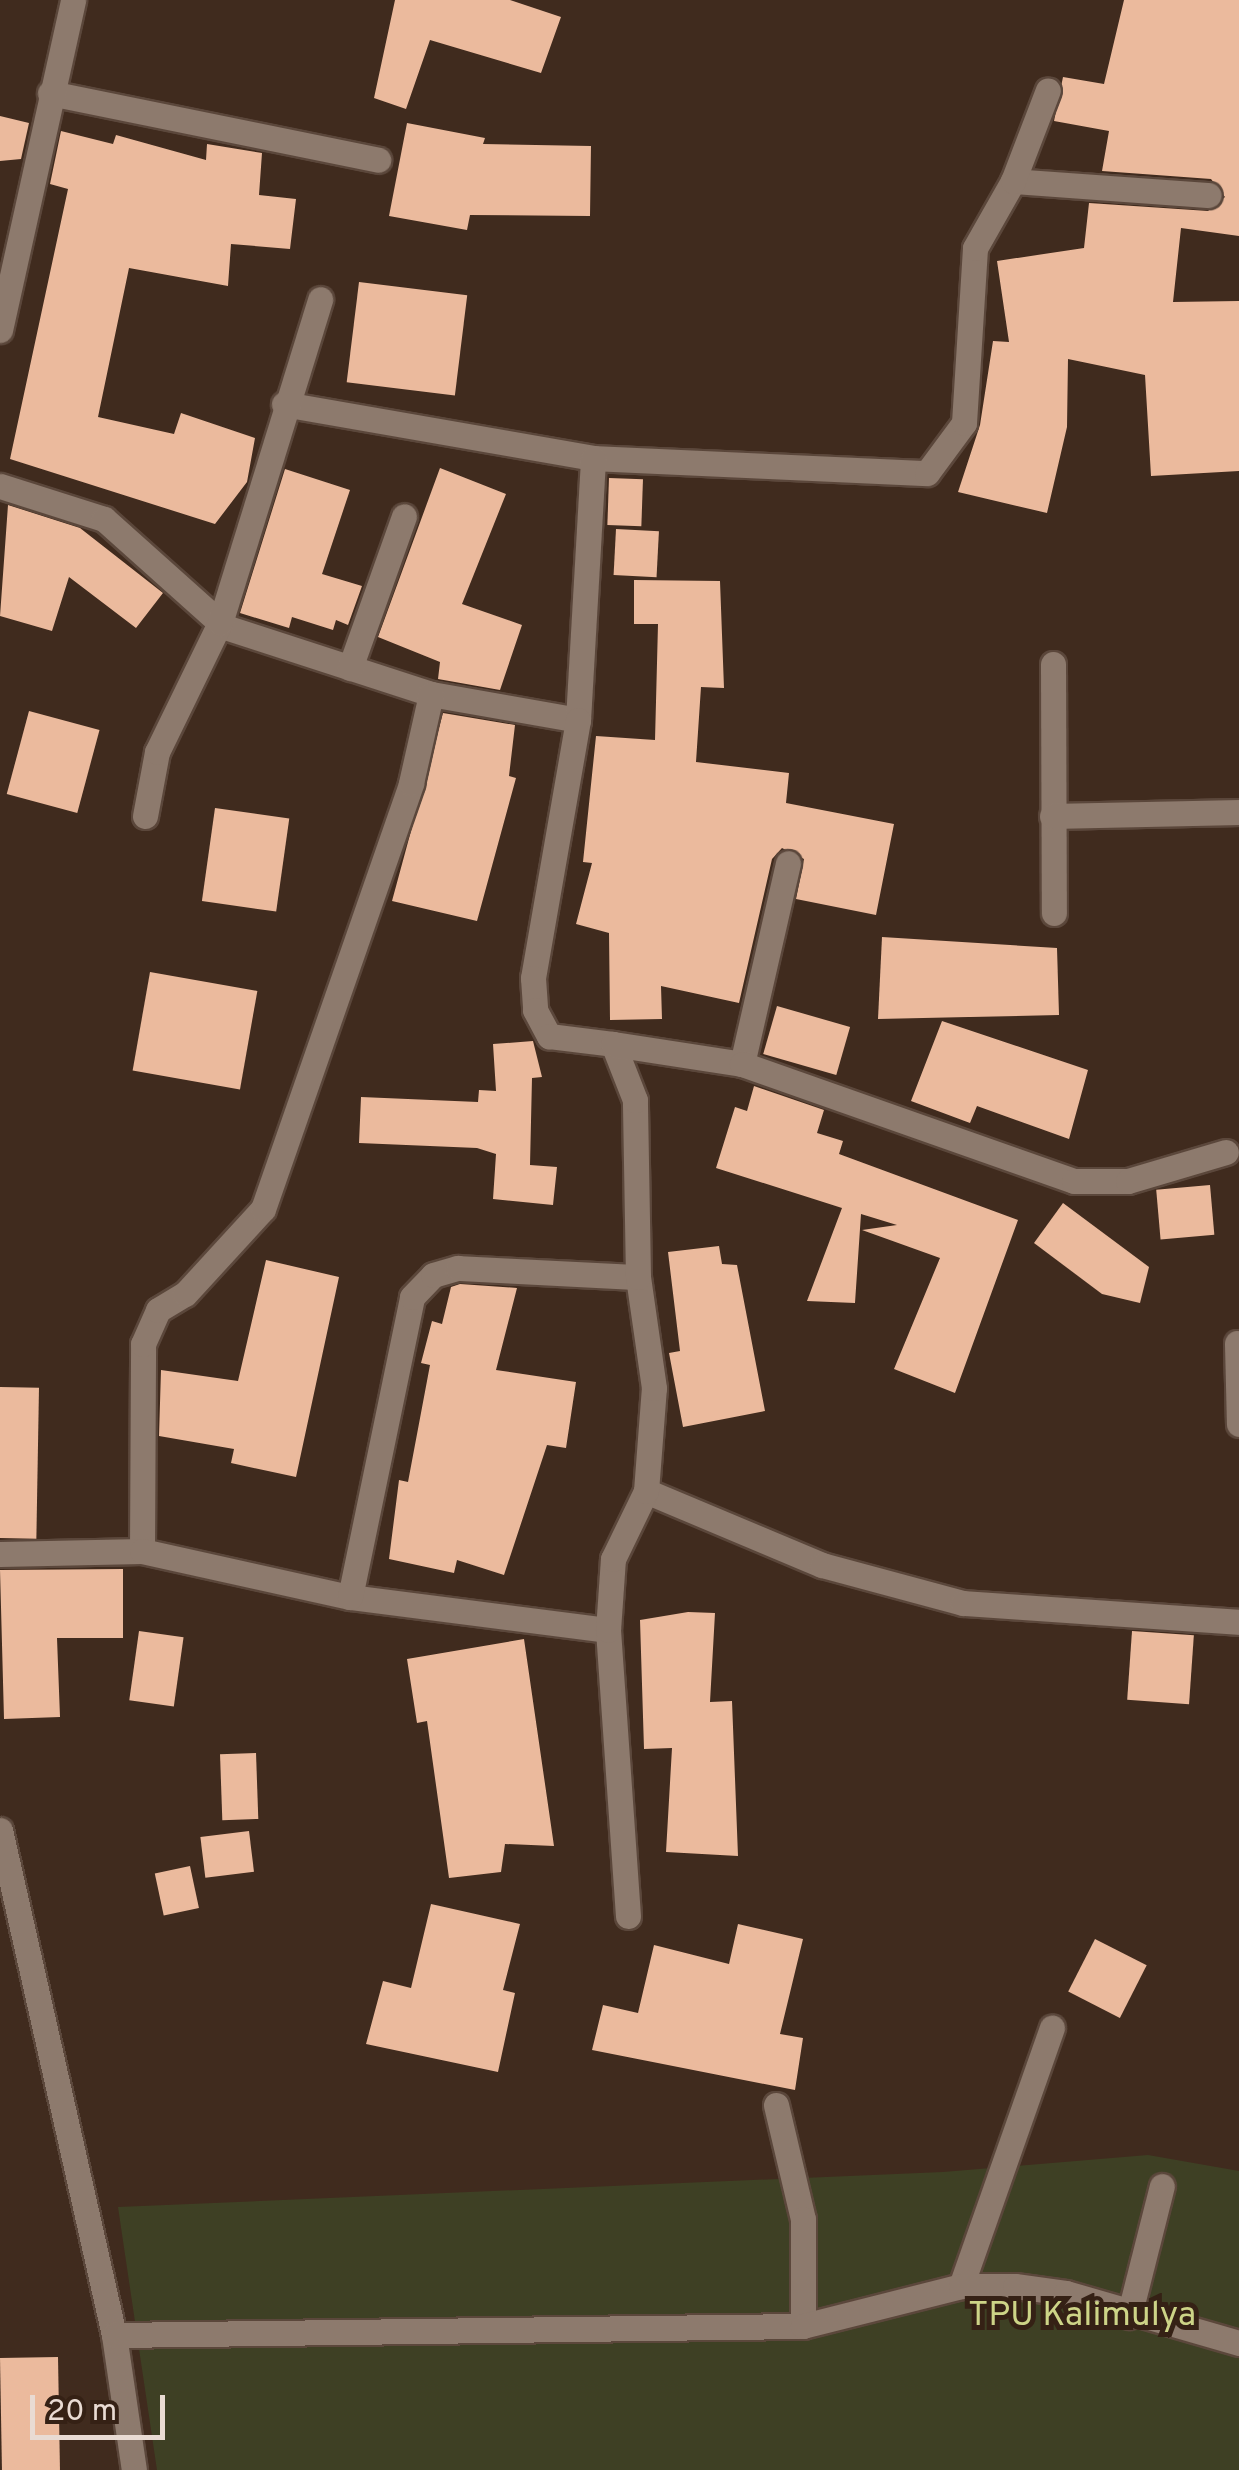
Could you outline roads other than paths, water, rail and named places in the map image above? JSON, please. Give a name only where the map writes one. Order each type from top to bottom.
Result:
[{"type":"street","points":[[0,330],[73,0]]},
{"type":"street","points":[[284,404],[593,458],[927,473],[964,424],[976,248],[1014,182],[1048,90]]},
{"type":"street","points":[[50,93],[378,160]]},
{"type":"street","points":[[1014,182],[1209,195]]},
{"type":"street","points":[[145,816],[157,752],[220,623],[284,404],[320,299]]},
{"type":"street","points":[[593,458],[578,720],[533,978],[534,1010],[549,1036],[742,1064],[1074,1180],[1128,1181],[1226,1152]]},
{"type":"street","points":[[0,486],[104,519],[220,623],[431,694],[578,720]]},
{"type":"street","points":[[350,668],[404,516]]},
{"type":"street","points":[[1053,664],[1054,913]]},
{"type":"street","points":[[142,1551],[143,1344],[158,1310],[184,1294],[264,1209],[411,783],[431,694]]},
{"type":"street","points":[[1052,816],[1239,812]]},
{"type":"street","points":[[742,1064],[788,863]]},
{"type":"street","points":[[614,1044],[635,1100],[638,1276],[654,1388],[646,1491],[613,1559],[608,1630],[628,1916]]},
{"type":"street","points":[[350,1597],[412,1297],[433,1275],[458,1268],[638,1276]]},
{"type":"street","points":[[1237,1343],[1239,1424]]},
{"type":"street","points":[[646,1491],[822,1566],[963,1604],[1239,1622]]},
{"type":"street","points":[[0,1554],[142,1551],[350,1597],[608,1630]]},
{"type":"street","points":[[0,1830],[114,2335],[134,2470]]},
{"type":"street","points":[[961,2286],[1052,2028]]},
{"type":"street","points":[[776,2105],[803,2219],[803,2326]]},
{"type":"street","points":[[1129,2316],[1162,2186]]},
{"type":"street","points":[[114,2335],[803,2326],[961,2286],[1066,2293],[1129,2316],[1239,2343]]},
{"type":"park label","name":"TPU Kalimulya","points":[[1082,2316]]}]
